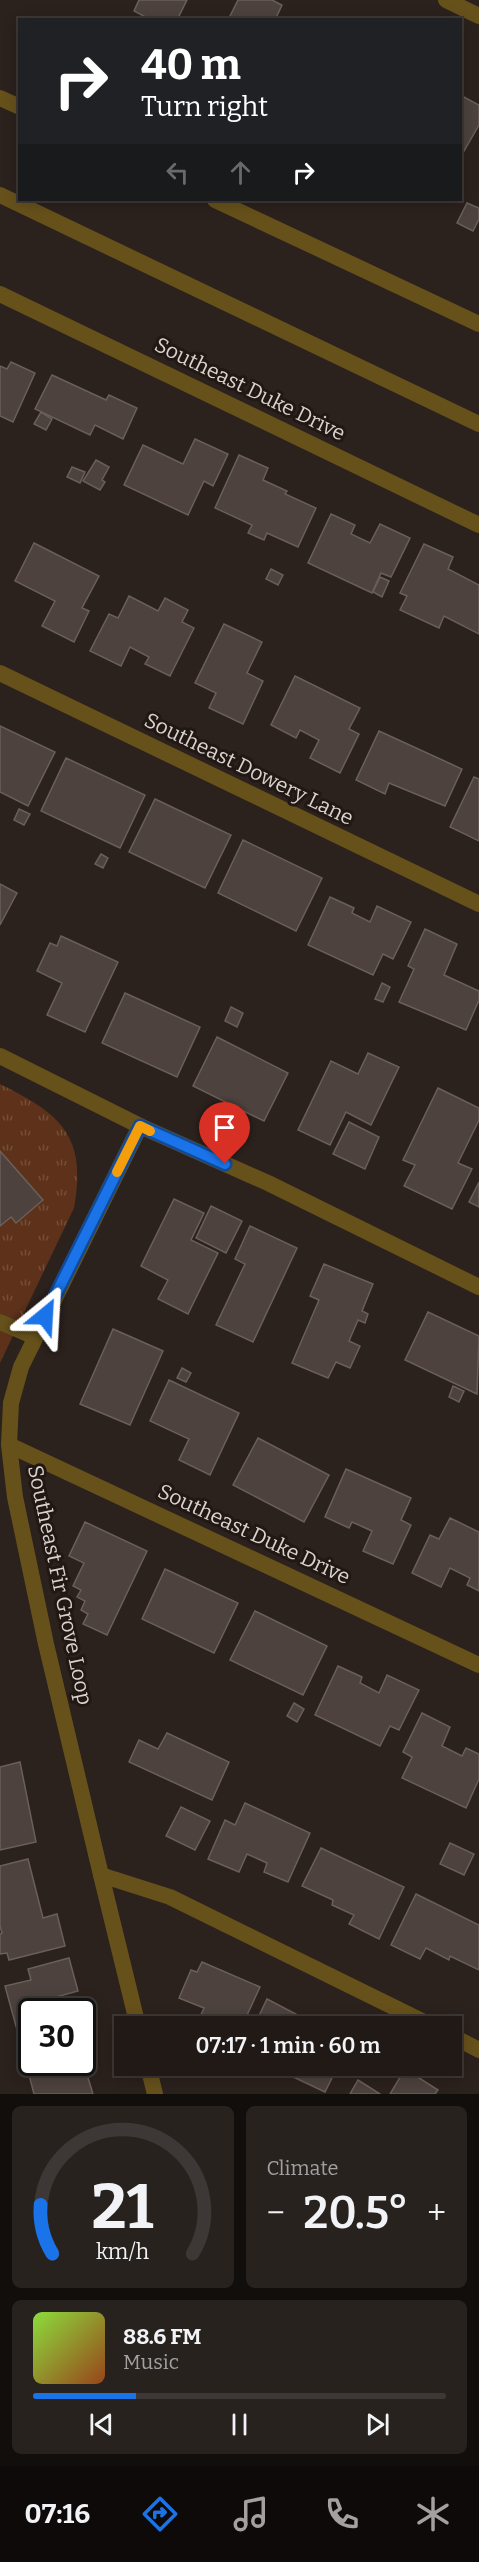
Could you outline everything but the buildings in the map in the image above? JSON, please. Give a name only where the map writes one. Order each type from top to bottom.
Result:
[{"type":"street","points":[[446,0],[479,16]]},
{"type":"street","points":[[0,98],[18,106]]},
{"type":"street","points":[[0,195],[479,424]]},
{"type":"street","points":[[217,201],[479,324]]},
{"type":"street","name":"Southeast Duke Drive","points":[[0,294],[479,525]]},
{"type":"street","name":"Southeast Dowery Lane","points":[[0,673],[479,904]]},
{"type":"street","points":[[0,1056],[140,1126],[268,1183],[479,1287]]},
{"type":"street","name":"Southeast Fir Grove Loop","points":[[136,2016],[46,1644],[15,1497],[9,1445],[11,1403],[21,1367],[140,1126]]},
{"type":"street","points":[[0,1322],[35,1337]]},
{"type":"street","name":"Southeast Duke Drive","points":[[9,1445],[479,1665]]},
{"type":"street","points":[[101,1875],[170,1897],[412,2016]]},
{"type":"street","points":[[462,2041],[479,2050]]},
{"type":"street","points":[[150,2076],[155,2094]]},
{"type":"green space","points":[[0,1084],[39,1106],[54,1117],[65,1130],[76,1162],[77,1183],[74,1208],[0,1363]]},
{"type":"slow traffic","points":[[117,1172],[140,1126],[150,1131]]},
{"type":"route","points":[[45,1316],[140,1126],[225,1164]]}]
